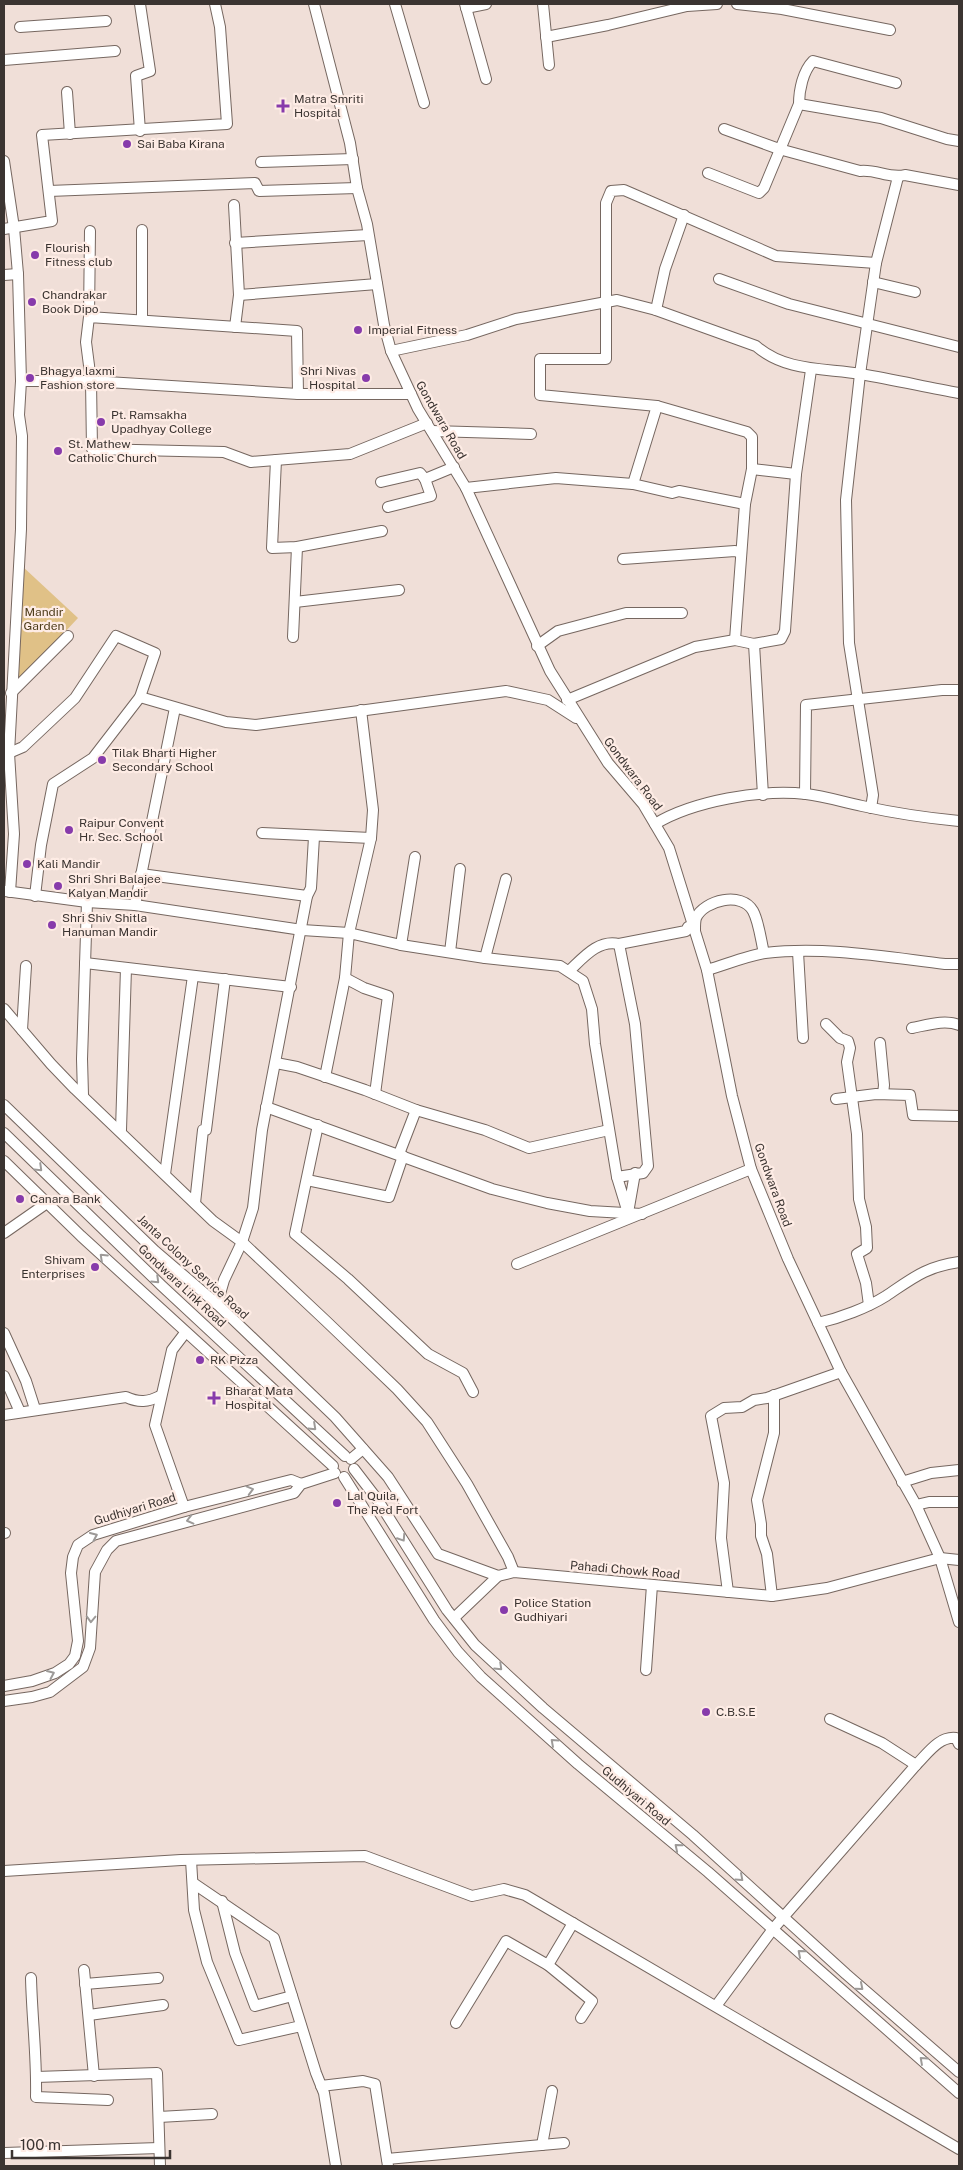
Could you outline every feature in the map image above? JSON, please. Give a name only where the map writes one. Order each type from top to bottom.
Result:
[{"type":"street","points":[[140,4],[150,71],[136,76],[140,131]]},
{"type":"street","points":[[9,229],[52,221],[42,135],[140,131],[227,124],[220,27],[215,4]]},
{"type":"street","name":"Gondwara Road","points":[[314,4],[353,160],[357,188],[391,351],[411,394],[466,488],[537,646],[567,700],[608,763],[643,804],[669,848],[706,970],[732,1096],[751,1169],[788,1259],[841,1372],[916,1506],[940,1558],[959,1622]]},
{"type":"street","points":[[395,4],[424,103]]},
{"type":"street","points":[[486,4],[465,6],[486,79]]},
{"type":"street","points":[[543,4],[549,65]]},
{"type":"street","points":[[546,36],[608,25],[686,6],[717,4]]},
{"type":"street","points":[[737,4],[782,9],[890,30]]},
{"type":"street","points":[[20,28],[106,21]]},
{"type":"street","points":[[4,60],[115,51]]},
{"type":"street","points":[[708,173],[759,193],[764,188],[799,104],[799,92],[808,66],[813,61],[896,84]]},
{"type":"street","points":[[67,92],[70,134]]},
{"type":"street","points":[[799,104],[881,118],[947,139],[959,140]]},
{"type":"street","points":[[724,129],[779,149],[860,172],[871,170],[898,177],[905,175],[959,185]]},
{"type":"street","points":[[261,162],[353,160]]},
{"type":"street","points":[[4,161],[9,229],[18,274],[21,381],[20,530],[9,622],[9,833],[7,892],[87,902],[135,905],[302,930],[349,932],[401,945],[485,958],[560,966],[583,981],[592,1009],[617,1177],[628,1213]]},
{"type":"street","points":[[871,808],[873,795],[849,643],[846,500],[860,374],[876,263],[898,177]]},
{"type":"street","points":[[49,192],[255,183],[259,191],[357,188]]},
{"type":"street","points":[[735,640],[745,504],[752,469],[752,438],[747,432],[657,406],[540,395],[540,359],[606,359],[604,302],[606,203],[611,191],[624,190],[776,256],[876,263]]},
{"type":"street","points":[[234,205],[239,295],[235,327]]},
{"type":"street","points":[[656,310],[665,269],[684,215]]},
{"type":"street","points":[[142,230],[142,320]]},
{"type":"street","points":[[90,231],[86,342],[91,381],[92,450],[224,452],[251,462],[350,454],[430,427],[531,434]]},
{"type":"street","points":[[235,243],[368,236]]},
{"type":"street","points":[[4,275],[18,274]]},
{"type":"street","points":[[719,279],[789,304],[867,325],[959,346]]},
{"type":"street","points":[[874,282],[914,292]]},
{"type":"street","points":[[239,295],[377,284]]},
{"type":"street","points":[[391,351],[467,335],[516,319],[617,300],[656,310],[756,346],[770,358],[811,370],[860,374],[959,393]]},
{"type":"street","points":[[88,317],[298,330],[298,394]]},
{"type":"street","points":[[567,700],[695,647],[735,640],[754,644],[781,639],[785,631],[796,474],[811,370]]},
{"type":"street","points":[[21,381],[91,381],[298,394],[411,394]]},
{"type":"street","points":[[633,484],[657,406]]},
{"type":"street","points":[[276,460],[272,548],[297,547],[382,531]]},
{"type":"street","points":[[425,479],[454,467]]},
{"type":"street","points":[[752,469],[796,474]]},
{"type":"street","points":[[381,482],[420,473],[425,479],[431,496],[388,507]]},
{"type":"street","points":[[466,488],[556,478],[633,484],[672,493],[679,491],[745,504]]},
{"type":"street","points":[[293,637],[297,547]]},
{"type":"street","points":[[623,559],[735,551],[741,553]]},
{"type":"street","points":[[294,602],[399,590]]},
{"type":"street","points":[[537,646],[558,631],[626,613],[682,613]]},
{"type":"street","points":[[9,687],[68,636]]},
{"type":"street","points":[[9,753],[23,747],[75,698],[116,636],[155,654],[140,697],[93,758],[53,784],[41,844],[35,896]]},
{"type":"street","points":[[754,644],[763,795]]},
{"type":"street","points":[[805,794],[806,705],[857,698],[959,690]]},
{"type":"street","points":[[140,697],[226,722],[256,725],[506,691],[548,700],[581,721]]},
{"type":"street","points":[[135,905],[175,708]]},
{"type":"street","points":[[325,1077],[345,978],[349,932],[371,838],[373,810],[361,710]]},
{"type":"street","points":[[655,824],[673,813],[716,802],[763,795],[805,794],[871,808],[959,821]]},
{"type":"street","points":[[262,833],[314,837],[371,838]]},
{"type":"street","points":[[217,1304],[224,1280],[242,1242],[253,1208],[266,1107],[291,987],[307,896],[312,888],[314,837]]},
{"type":"street","points":[[401,945],[416,857]]},
{"type":"street","points":[[450,952],[460,869]]},
{"type":"street","points":[[141,874],[307,896]]},
{"type":"street","points":[[485,958],[506,879]]},
{"type":"street","points":[[568,971],[595,947],[611,942],[619,944],[686,932],[688,927],[695,930],[695,919],[702,909],[726,899],[736,899],[745,903],[753,911],[764,953]]},
{"type":"street","points":[[83,1095],[87,902]]},
{"type":"street","points":[[617,1177],[643,1173],[648,1166],[635,1024],[619,944]]},
{"type":"street","points":[[798,952],[803,1038]]},
{"type":"street","points":[[706,970],[764,953],[798,952],[847,952],[944,964],[959,964]]},
{"type":"street","points":[[85,963],[291,987]]},
{"type":"street","points":[[22,1030],[26,966]]},
{"type":"street","points":[[121,1130],[126,968]]},
{"type":"street","points":[[165,1174],[193,976]]},
{"type":"street","points":[[345,978],[364,988],[388,996],[375,1094]]},
{"type":"street","points":[[195,1202],[203,1130],[206,1130],[225,979]]},
{"type":"street","points":[[4,1009],[51,1064],[213,1221],[242,1242],[397,1389],[427,1422],[480,1507],[508,1556],[514,1572]]},
{"type":"street","points":[[912,1028],[937,1024],[953,1023],[959,1025]]},
{"type":"street","points":[[826,1024],[840,1038],[848,1041],[850,1048],[847,1062],[858,1134],[859,1199],[867,1238],[867,1248],[857,1254],[866,1283],[869,1305]]},
{"type":"street","points":[[880,1043],[884,1085],[883,1094]]},
{"type":"street","points":[[276,1063],[325,1077],[416,1110],[485,1130],[529,1148],[609,1130]]},
{"type":"street","points":[[836,1100],[853,1096],[910,1095],[913,1115],[959,1116]]},
{"type":"street","name":"Janta Colony Service Road","points":[[4,1105],[155,1251],[217,1304],[304,1386],[363,1449]]},
{"type":"street","points":[[266,1107],[492,1189],[547,1203],[590,1210],[642,1214]]},
{"type":"street","points":[[307,1180],[389,1197],[416,1110]]},
{"type":"street","points":[[318,1125],[295,1234],[348,1278],[428,1354],[463,1373],[474,1392]]},
{"type":"street","name":"Gondwara Link Road","points":[[4,1134],[162,1286],[350,1462]]},
{"type":"street","points":[[4,1161],[185,1333],[337,1472],[350,1475],[350,1462],[363,1449],[388,1478],[438,1554],[498,1576],[454,1618]]},
{"type":"street","points":[[516,1264],[751,1169]]},
{"type":"street","points":[[628,1213],[635,1173]]},
{"type":"street","points":[[4,1233],[47,1203]]},
{"type":"street","points":[[818,1323],[869,1305],[921,1272],[959,1262]]},
{"type":"street","points":[[4,1333],[26,1381],[35,1410]]},
{"type":"street","points":[[184,1507],[155,1425],[160,1396],[164,1388],[172,1350],[185,1333]]},
{"type":"street","points":[[728,1592],[721,1538],[724,1483],[711,1416],[724,1408],[742,1406],[754,1400],[841,1372]]},
{"type":"street","points":[[4,1376],[20,1412]]},
{"type":"street","points":[[772,1596],[767,1554],[761,1536],[757,1500],[774,1433],[774,1395]]},
{"type":"street","points":[[4,1415],[126,1397],[135,1402],[149,1401],[160,1396]]},
{"type":"street","points":[[337,1472],[335,1460],[350,1462]]},
{"type":"street","name":"Gudhiyari Road","points":[[350,1462],[377,1499],[454,1618],[475,1645],[513,1681],[693,1835],[959,2072]]},
{"type":"street","points":[[902,1482],[930,1473],[959,1470]]},
{"type":"street","name":"Gudhiyari Road","points":[[4,1701],[50,1692],[83,1668],[90,1648],[92,1591],[95,1572],[107,1550],[116,1541],[294,1493],[301,1484],[337,1472],[402,1572],[458,1652],[506,1700],[578,1764],[773,1929],[959,2093]]},
{"type":"street","name":"Gudhiyari Road","points":[[4,1686],[32,1681],[55,1673],[69,1664],[75,1656],[78,1641],[71,1573],[72,1557],[78,1545],[93,1535],[184,1507],[291,1480],[301,1484]]},
{"type":"street","points":[[916,1506],[929,1502],[959,1502]]},
{"type":"street","points":[[940,1558],[959,1560]]},
{"type":"street","name":"Pahadi Chowk Road","points":[[498,1576],[514,1572],[772,1596],[827,1588],[940,1558]]},
{"type":"street","points":[[646,1670],[652,1585]]},
{"type":"street","points":[[32,1681],[37,1696]]},
{"type":"street","points":[[830,1719],[882,1743],[916,1764]]},
{"type":"street","points":[[716,2006],[773,1929],[916,1764],[939,1742],[949,1737],[956,1738],[959,1744]]},
{"type":"street","points":[[4,1871],[191,1860],[365,1856],[472,1896],[504,1889],[524,1895],[959,2148]]},
{"type":"street","points":[[191,1860],[194,1910],[208,1962],[239,2040],[301,2026]]},
{"type":"street","points":[[193,1883],[274,1938],[321,2086],[336,2166]]},
{"type":"street","points":[[222,1901],[235,1953],[255,2006],[292,1996]]},
{"type":"street","points":[[548,1965],[573,1923]]},
{"type":"street","points":[[456,2023],[506,1941],[548,1965],[592,2001],[581,2018]]},
{"type":"street","points":[[84,1970],[94,2076]]},
{"type":"street","points":[[31,1978],[36,2097],[108,2100]]},
{"type":"street","points":[[85,1984],[158,1978]]},
{"type":"street","points":[[88,2015],[163,2005]]},
{"type":"street","points":[[36,2077],[157,2073],[160,2166]]},
{"type":"street","points":[[321,2086],[363,2082],[375,2084],[388,2163],[564,2143]]},
{"type":"street","points":[[542,2145],[552,2091]]},
{"type":"street","points":[[159,2117],[212,2114]]},
{"type":"street","points":[[4,2152],[159,2148]]},
{"type":"green space","name":"Mandir Garden","points":[[22,566],[78,618],[15,685]]},
{"type":"place","name":"Matra Smriti Hospital","points":[[283,106]]},
{"type":"place","name":"Sai Baba Kirana","points":[[127,144]]},
{"type":"place","name":"Flourish Fitness club","points":[[35,255]]},
{"type":"place","name":"Chandrakar Book Dipo","points":[[32,302]]},
{"type":"place","name":"Imperial Fitness","points":[[358,330]]},
{"type":"place","name":"Bhagya laxmi Fashion store","points":[[30,378]]},
{"type":"place","name":"Shri Nivas Hospital","points":[[366,378]]},
{"type":"place","name":"Pt. Ramsakha Upadhyay College","points":[[101,422]]},
{"type":"place","name":"St. Mathew Catholic Church","points":[[58,451]]},
{"type":"place","name":"Tilak Bharti Higher Secondary School","points":[[102,760]]},
{"type":"place","name":"Raipur Convent Hr. Sec. School","points":[[69,830]]},
{"type":"place","name":"Kali Mandir","points":[[27,864]]},
{"type":"place","name":"Shri Shri Balajee Kalyan Mandir","points":[[58,886]]},
{"type":"place","name":"Shri Shiv Shitla Hanuman Mandir","points":[[52,925]]},
{"type":"place","name":"Canara Bank","points":[[20,1199]]},
{"type":"place","name":"Shivam Enterprises","points":[[95,1267]]},
{"type":"place","name":"RK Pizza","points":[[200,1360]]},
{"type":"place","name":"Bharat Mata Hospital","points":[[214,1398]]},
{"type":"place","name":"Lal Quila, The Red Fort","points":[[337,1503]]},
{"type":"place","name":"Police Station Gudhiyari","points":[[504,1610]]},
{"type":"place","name":"C.B.S.E","points":[[706,1712]]}]
